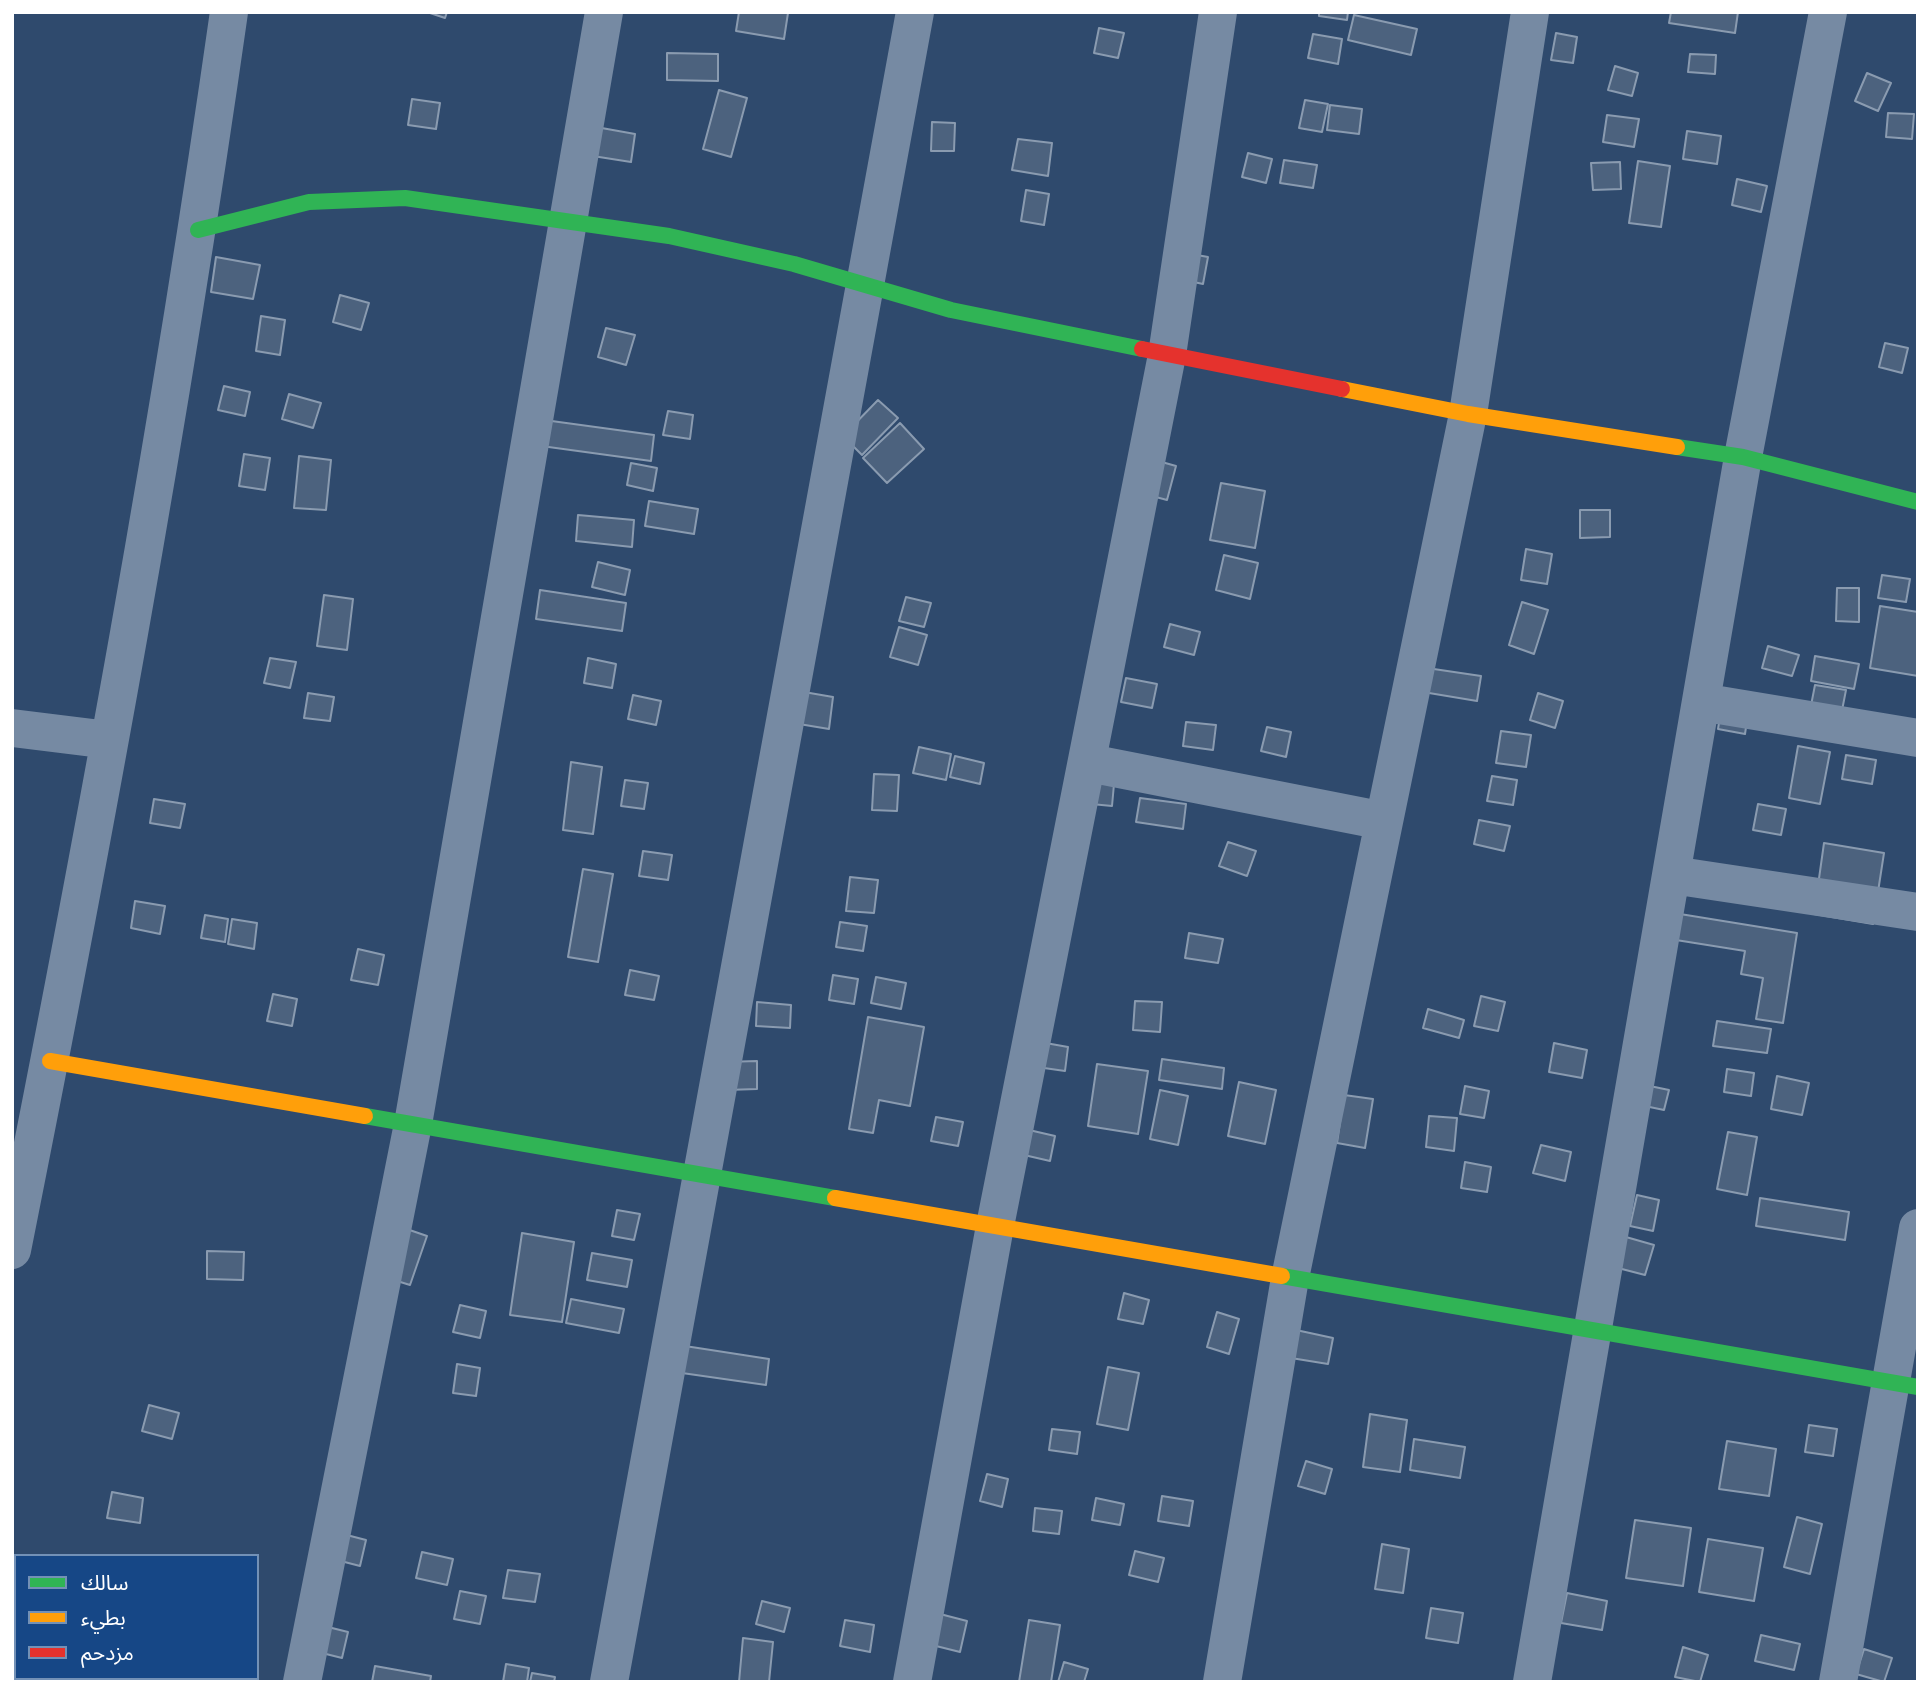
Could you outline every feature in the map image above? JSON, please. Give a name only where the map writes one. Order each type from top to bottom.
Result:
[{"type":"street","points":[[12,1250],[109,740],[198,230],[229,12]]},
{"type":"street","points":[[302,1682],[412,1124],[604,12]]},
{"type":"street","points":[[609,1682],[915,12]]},
{"type":"street","points":[[912,1682],[995,1226],[1089,763],[1167,355],[1217,12]]},
{"type":"street","points":[[1222,1682],[1290,1278],[1468,414],[1530,12]]},
{"type":"street","points":[[1532,1682],[1595,1331],[1743,457],[1828,12]]},
{"type":"street","points":[[198,230],[309,202],[405,198],[669,236],[865,284],[951,310],[1468,414],[1743,457],[1918,502]]},
{"type":"street","points":[[1701,702],[1918,738]]},
{"type":"street","points":[[12,729],[109,740]]},
{"type":"street","points":[[1089,763],[1384,821]]},
{"type":"street","points":[[1672,875],[1918,912]]},
{"type":"street","points":[[50,1060],[1905,1385]]},
{"type":"street","points":[[1838,1682],[1905,1385],[1918,1228]]},
{"type":"building","points":[[427,12],[447,12],[445,18]]},
{"type":"building","points":[[739,12],[788,13],[784,39],[736,31]]},
{"type":"building","points":[[1319,12],[1348,12],[1347,20],[1319,16]]},
{"type":"building","points":[[1671,12],[1738,12],[1735,33],[1669,23]]},
{"type":"building","points":[[1354,15],[1417,29],[1411,55],[1348,40]]},
{"type":"building","points":[[1099,28],[1124,33],[1118,58],[1094,53]]},
{"type":"building","points":[[1556,33],[1577,37],[1573,63],[1551,60]]},
{"type":"building","points":[[1313,34],[1342,39],[1338,64],[1308,58]]},
{"type":"building","points":[[667,53],[718,54],[718,81],[667,80]]},
{"type":"building","points":[[1690,54],[1716,55],[1715,74],[1688,72]]},
{"type":"building","points":[[1615,66],[1638,73],[1632,96],[1608,90]]},
{"type":"building","points":[[1867,73],[1891,83],[1878,111],[1855,101]]},
{"type":"building","points":[[719,90],[747,98],[731,157],[703,149]]},
{"type":"building","points":[[412,99],[440,103],[436,129],[408,125]]},
{"type":"building","points":[[1305,100],[1328,104],[1322,132],[1299,128]]},
{"type":"building","points":[[1330,105],[1362,109],[1359,134],[1327,130]]},
{"type":"building","points":[[1888,113],[1914,114],[1912,139],[1886,137]]},
{"type":"building","points":[[1607,115],[1639,119],[1634,147],[1603,142]]},
{"type":"building","points":[[932,122],[955,123],[954,151],[931,151]]},
{"type":"building","points":[[585,125],[635,134],[631,162],[580,154]]},
{"type":"building","points":[[1687,131],[1721,136],[1717,164],[1683,159]]},
{"type":"building","points":[[1018,139],[1052,143],[1048,176],[1012,170]]},
{"type":"building","points":[[1248,153],[1272,159],[1266,183],[1242,177]]},
{"type":"building","points":[[1284,160],[1317,165],[1313,188],[1280,183]]},
{"type":"building","points":[[1638,161],[1670,166],[1661,227],[1629,223]]},
{"type":"building","points":[[1620,162],[1621,189],[1593,190],[1591,163]]},
{"type":"building","points":[[1737,179],[1767,186],[1761,212],[1732,205]]},
{"type":"building","points":[[1026,190],[1049,194],[1044,225],[1021,221]]},
{"type":"building","points":[[1175,251],[1208,257],[1203,284],[1170,277]]},
{"type":"building","points":[[216,257],[260,265],[253,299],[211,292]]},
{"type":"building","points":[[340,295],[369,303],[361,330],[333,322]]},
{"type":"building","points":[[261,316],[285,320],[280,355],[256,351]]},
{"type":"building","points":[[606,328],[635,335],[626,365],[598,357]]},
{"type":"building","points":[[1885,343],[1908,348],[1902,373],[1879,367]]},
{"type":"building","points":[[224,386],[250,392],[245,416],[218,410]]},
{"type":"building","points":[[289,394],[321,403],[313,428],[282,419]]},
{"type":"building","points":[[878,400],[898,418],[862,455],[843,436]]},
{"type":"building","points":[[668,411],[693,415],[690,439],[663,435]]},
{"type":"building","points":[[537,419],[654,435],[651,461],[534,445]]},
{"type":"building","points":[[900,423],[924,449],[887,483],[863,458]]},
{"type":"building","points":[[244,454],[270,458],[265,490],[239,486]]},
{"type":"building","points":[[299,456],[331,460],[326,510],[294,508]]},
{"type":"building","points":[[1151,459],[1176,466],[1167,500],[1141,493]]},
{"type":"building","points":[[631,463],[657,468],[653,491],[627,485]]},
{"type":"building","points":[[1221,483],[1265,491],[1255,548],[1210,540]]},
{"type":"building","points":[[649,501],[698,509],[694,534],[645,526]]},
{"type":"building","points":[[1580,510],[1610,510],[1610,537],[1580,538]]},
{"type":"building","points":[[578,515],[634,520],[632,547],[576,541]]},
{"type":"building","points":[[1526,549],[1552,554],[1547,584],[1521,580]]},
{"type":"building","points":[[1224,555],[1258,563],[1250,599],[1216,590]]},
{"type":"building","points":[[598,562],[630,570],[625,595],[592,587]]},
{"type":"building","points":[[1882,575],[1910,579],[1906,602],[1878,598]]},
{"type":"building","points":[[1837,588],[1859,588],[1859,622],[1836,621]]},
{"type":"building","points":[[540,590],[626,603],[622,631],[536,619]]},
{"type":"building","points":[[324,595],[353,599],[347,650],[317,646]]},
{"type":"building","points":[[906,597],[931,603],[924,627],[899,621]]},
{"type":"building","points":[[1522,602],[1548,610],[1534,654],[1509,645]]},
{"type":"building","points":[[1880,606],[1918,612],[1918,676],[1870,668]]},
{"type":"building","points":[[1170,624],[1200,632],[1194,655],[1164,647]]},
{"type":"building","points":[[899,627],[927,635],[918,665],[890,657]]},
{"type":"building","points":[[1768,646],[1799,655],[1792,676],[1762,668]]},
{"type":"building","points":[[1815,656],[1859,664],[1854,689],[1811,681]]},
{"type":"building","points":[[270,658],[296,662],[290,688],[264,683]]},
{"type":"building","points":[[588,658],[616,664],[612,688],[584,683]]},
{"type":"building","points":[[1427,668],[1481,676],[1477,701],[1423,692]]},
{"type":"building","points":[[1126,678],[1157,684],[1152,708],[1121,702]]},
{"type":"building","points":[[1815,685],[1846,690],[1836,741],[1805,736]]},
{"type":"building","points":[[804,692],[833,697],[829,729],[799,724]]},
{"type":"building","points":[[308,693],[334,697],[330,721],[304,718]]},
{"type":"building","points":[[1538,693],[1563,701],[1555,728],[1530,720]]},
{"type":"building","points":[[633,695],[661,701],[656,725],[628,719]]},
{"type":"building","points":[[1721,710],[1748,714],[1745,734],[1718,729]]},
{"type":"building","points":[[1186,722],[1216,725],[1213,750],[1183,746]]},
{"type":"building","points":[[1267,727],[1291,732],[1286,757],[1261,751]]},
{"type":"building","points":[[1501,731],[1531,735],[1526,767],[1496,763]]},
{"type":"building","points":[[1798,746],[1830,752],[1820,804],[1789,798]]},
{"type":"building","points":[[919,747],[951,754],[946,780],[913,773]]},
{"type":"building","points":[[1846,755],[1876,760],[1872,784],[1842,779]]},
{"type":"building","points":[[955,756],[984,763],[980,784],[950,777]]},
{"type":"building","points":[[571,762],[602,767],[593,834],[563,830]]},
{"type":"building","points":[[874,774],[899,775],[897,811],[872,810]]},
{"type":"building","points":[[1492,776],[1517,780],[1513,805],[1487,801]]},
{"type":"building","points":[[625,780],[648,783],[644,809],[621,806]]},
{"type":"building","points":[[1083,781],[1114,784],[1112,806],[1081,803]]},
{"type":"building","points":[[1140,798],[1186,804],[1183,829],[1136,822]]},
{"type":"building","points":[[154,799],[185,804],[180,828],[150,823]]},
{"type":"building","points":[[1758,804],[1786,809],[1781,835],[1753,830]]},
{"type":"building","points":[[1479,820],[1510,826],[1504,851],[1474,844]]},
{"type":"building","points":[[1228,842],[1256,851],[1247,876],[1219,866]]},
{"type":"building","points":[[1824,843],[1884,853],[1873,924],[1814,914]]},
{"type":"building","points":[[643,851],[672,855],[668,880],[639,876]]},
{"type":"building","points":[[583,869],[613,874],[598,962],[568,957]]},
{"type":"building","points":[[850,877],[878,880],[874,913],[846,911]]},
{"type":"building","points":[[135,901],[165,906],[160,934],[131,928]]},
{"type":"building","points":[[1680,914],[1797,933],[1783,1023],[1756,1019],[1763,978],[1741,974],[1745,951],[1676,940]]},
{"type":"building","points":[[205,915],[228,919],[225,942],[201,938]]},
{"type":"building","points":[[232,919],[257,923],[254,949],[228,944]]},
{"type":"building","points":[[840,922],[867,926],[863,951],[836,947]]},
{"type":"building","points":[[1189,933],[1223,939],[1218,963],[1185,958]]},
{"type":"building","points":[[358,949],[384,955],[378,985],[351,980]]},
{"type":"building","points":[[630,970],[659,976],[654,1000],[625,995]]},
{"type":"building","points":[[833,975],[858,979],[854,1004],[829,1000]]},
{"type":"building","points":[[876,977],[906,983],[901,1009],[871,1003]]},
{"type":"building","points":[[273,994],[297,999],[292,1026],[267,1021]]},
{"type":"building","points":[[1481,996],[1505,1002],[1498,1031],[1474,1026]]},
{"type":"building","points":[[1135,1001],[1162,1002],[1160,1032],[1133,1030]]},
{"type":"building","points":[[757,1002],[791,1005],[790,1028],[756,1026]]},
{"type":"building","points":[[1428,1009],[1464,1020],[1459,1038],[1423,1028]]},
{"type":"building","points":[[868,1017],[924,1027],[910,1106],[879,1100],[873,1133],[849,1129]]},
{"type":"building","points":[[1717,1021],[1771,1029],[1767,1053],[1713,1046]]},
{"type":"building","points":[[1040,1042],[1068,1047],[1065,1071],[1037,1067]]},
{"type":"building","points":[[1554,1043],[1587,1050],[1582,1078],[1549,1072]]},
{"type":"building","points":[[1162,1059],[1224,1068],[1222,1089],[1159,1080]]},
{"type":"building","points":[[757,1061],[757,1089],[726,1090],[725,1062]]},
{"type":"building","points":[[1097,1064],[1148,1071],[1138,1134],[1088,1126]]},
{"type":"building","points":[[1727,1069],[1754,1073],[1751,1096],[1724,1092]]},
{"type":"building","points":[[1777,1076],[1809,1083],[1802,1115],[1771,1109]]},
{"type":"building","points":[[1239,1082],[1276,1090],[1265,1144],[1228,1136]]},
{"type":"building","points":[[1645,1085],[1669,1090],[1664,1110],[1640,1105]]},
{"type":"building","points":[[1465,1086],[1489,1091],[1484,1118],[1460,1114]]},
{"type":"building","points":[[1160,1090],[1188,1096],[1178,1145],[1150,1139]]},
{"type":"building","points":[[1344,1095],[1373,1099],[1365,1148],[1337,1143]]},
{"type":"building","points":[[1429,1116],[1457,1118],[1454,1151],[1426,1147]]},
{"type":"building","points":[[936,1117],[963,1122],[958,1146],[931,1141]]},
{"type":"building","points":[[1029,1130],[1055,1136],[1050,1161],[1024,1155]]},
{"type":"building","points":[[1728,1132],[1757,1137],[1747,1195],[1717,1189]]},
{"type":"building","points":[[1541,1145],[1571,1152],[1565,1181],[1533,1173]]},
{"type":"building","points":[[1465,1162],[1491,1167],[1487,1192],[1461,1188]]},
{"type":"building","points":[[1637,1195],[1659,1200],[1653,1231],[1630,1226]]},
{"type":"building","points":[[1760,1198],[1849,1212],[1845,1240],[1756,1226]]},
{"type":"building","points":[[617,1210],[640,1214],[634,1240],[612,1236]]},
{"type":"building","points":[[398,1226],[427,1236],[410,1285],[381,1276]]},
{"type":"building","points":[[522,1233],[574,1242],[562,1322],[510,1315]]},
{"type":"building","points":[[1626,1237],[1654,1245],[1645,1275],[1618,1268]]},
{"type":"building","points":[[207,1251],[244,1252],[243,1280],[207,1279]]},
{"type":"building","points":[[592,1253],[632,1260],[627,1287],[587,1280]]},
{"type":"building","points":[[1124,1293],[1149,1300],[1143,1324],[1118,1319]]},
{"type":"building","points":[[571,1299],[624,1309],[619,1333],[566,1323]]},
{"type":"building","points":[[460,1305],[486,1311],[480,1338],[453,1332]]},
{"type":"building","points":[[1217,1312],[1239,1319],[1229,1354],[1207,1347]]},
{"type":"building","points":[[1296,1330],[1333,1338],[1328,1364],[1291,1358]]},
{"type":"building","points":[[685,1346],[769,1359],[766,1385],[682,1373]]},
{"type":"building","points":[[457,1364],[480,1368],[476,1396],[453,1393]]},
{"type":"building","points":[[1108,1367],[1139,1373],[1128,1430],[1097,1424]]},
{"type":"building","points":[[149,1405],[179,1413],[172,1439],[142,1431]]},
{"type":"building","points":[[1370,1414],[1407,1420],[1400,1472],[1363,1467]]},
{"type":"building","points":[[1809,1425],[1837,1429],[1833,1456],[1805,1452]]},
{"type":"building","points":[[1052,1429],[1080,1432],[1077,1454],[1049,1450]]},
{"type":"building","points":[[1414,1439],[1465,1447],[1460,1478],[1410,1470]]},
{"type":"building","points":[[1727,1441],[1776,1449],[1769,1496],[1719,1489]]},
{"type":"building","points":[[1306,1461],[1332,1469],[1325,1494],[1298,1486]]},
{"type":"building","points":[[987,1474],[1008,1479],[1002,1507],[980,1501]]},
{"type":"building","points":[[112,1492],[143,1498],[140,1523],[107,1518]]},
{"type":"building","points":[[1162,1496],[1193,1501],[1189,1526],[1158,1521]]},
{"type":"building","points":[[1096,1498],[1124,1504],[1120,1525],[1092,1520]]},
{"type":"building","points":[[1035,1508],[1062,1511],[1059,1534],[1033,1531]]},
{"type":"building","points":[[1797,1517],[1822,1524],[1810,1574],[1784,1567]]},
{"type":"building","points":[[1635,1520],[1691,1528],[1683,1586],[1626,1578]]},
{"type":"building","points":[[339,1533],[366,1540],[360,1566],[333,1559]]},
{"type":"building","points":[[1708,1539],[1763,1548],[1754,1601],[1699,1592]]},
{"type":"building","points":[[1382,1544],[1409,1549],[1403,1593],[1375,1589]]},
{"type":"building","points":[[1135,1551],[1164,1558],[1158,1582],[1129,1575]]},
{"type":"building","points":[[422,1552],[453,1559],[447,1585],[416,1578]]},
{"type":"building","points":[[508,1570],[540,1574],[535,1602],[503,1598]]},
{"type":"building","points":[[460,1591],[486,1596],[480,1624],[454,1619]]},
{"type":"building","points":[[1567,1593],[1607,1601],[1602,1630],[1561,1623]]},
{"type":"building","points":[[762,1601],[790,1608],[784,1632],[756,1624]]},
{"type":"building","points":[[1431,1608],[1463,1613],[1458,1643],[1426,1638]]},
{"type":"building","points":[[940,1614],[967,1621],[960,1652],[932,1645]]},
{"type":"building","points":[[845,1620],[874,1625],[870,1652],[840,1646]]},
{"type":"building","points":[[1029,1620],[1060,1625],[1051,1682],[1019,1682]]},
{"type":"building","points":[[320,1625],[348,1632],[342,1658],[314,1651]]},
{"type":"building","points":[[1761,1635],[1800,1644],[1794,1670],[1755,1661]]},
{"type":"building","points":[[743,1638],[773,1642],[769,1682],[739,1682]]},
{"type":"building","points":[[1683,1647],[1708,1655],[1700,1682],[1675,1677]]},
{"type":"building","points":[[1864,1649],[1892,1658],[1884,1682],[1856,1674]]},
{"type":"building","points":[[1064,1662],[1088,1669],[1084,1682],[1058,1682]]},
{"type":"building","points":[[506,1664],[529,1668],[527,1682],[503,1682]]},
{"type":"building","points":[[375,1666],[431,1676],[430,1682],[372,1682]]},
{"type":"building","points":[[532,1673],[555,1677],[554,1682],[530,1682]]},
{"type":"traffic: fast","points":[[198,230],[309,202],[405,198],[669,236],[794,264],[951,310],[1142,349]]},
{"type":"traffic: fast","points":[[1677,447],[1743,457],[1918,502]]},
{"type":"traffic: fast","points":[[365,1116],[835,1198]]},
{"type":"traffic: fast","points":[[1282,1276],[1918,1387]]},
{"type":"traffic: slow","points":[[1342,389],[1468,414],[1677,447]]},
{"type":"traffic: slow","points":[[50,1061],[365,1116]]},
{"type":"traffic: slow","points":[[835,1198],[1282,1276]]},
{"type":"traffic: jam","points":[[1142,349],[1342,389]]}]
